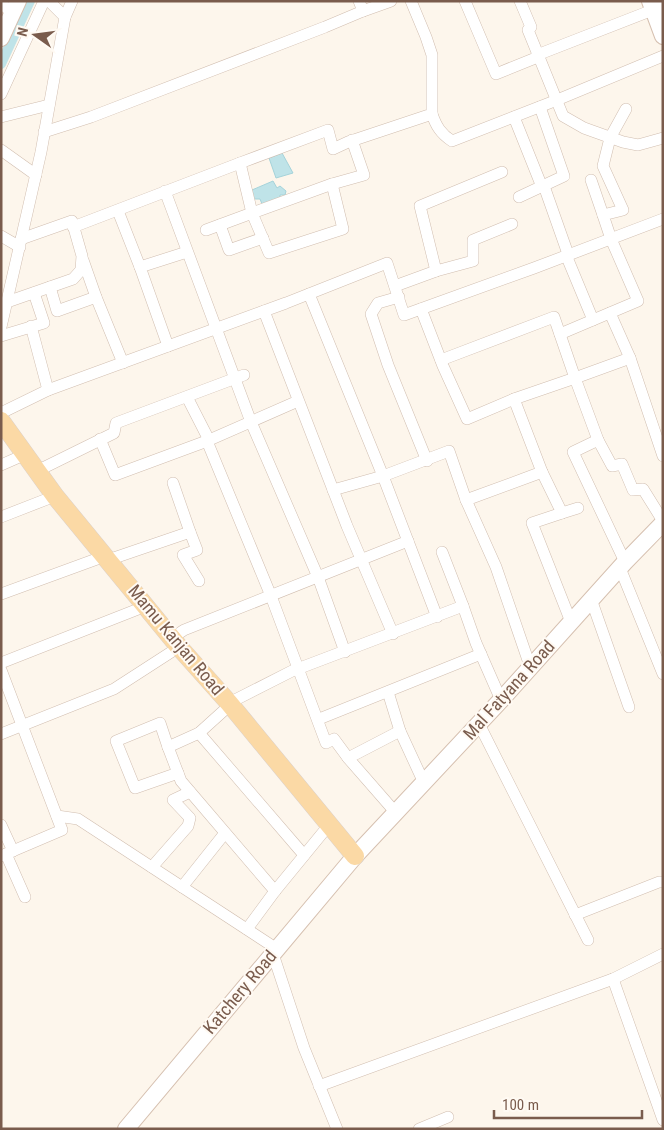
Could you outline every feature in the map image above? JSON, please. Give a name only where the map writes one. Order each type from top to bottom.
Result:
[{"type":"main road","points":[[1,38],[11,6]]},
{"type":"main road","points":[[655,6],[663,36]]},
{"type":"main road","name":"Mamu Kanjan Road","points":[[1,421],[55,496],[355,856]]},
{"type":"main road","name":"Mal Fatyana Road","points":[[355,856],[479,724],[663,522]]},
{"type":"main road","name":"Katchery Road","points":[[126,1129],[355,856]]},
{"type":"street","points":[[1,94],[44,1]]},
{"type":"street","points":[[50,1],[65,17]]},
{"type":"street","points":[[34,292],[44,323],[1,328],[36,176],[65,17],[72,1]]},
{"type":"street","points":[[44,132],[91,117],[326,27],[361,6],[391,1]]},
{"type":"street","points":[[411,1],[432,55],[432,114],[442,135],[452,141],[663,56]]},
{"type":"street","points":[[465,1],[496,74],[655,6]]},
{"type":"street","points":[[524,2],[531,27],[528,30],[563,116],[584,128],[623,142],[638,145],[663,138]]},
{"type":"street","points":[[1,118],[49,105]]},
{"type":"street","points":[[519,197],[564,176],[540,107]]},
{"type":"street","points":[[603,215],[623,210],[603,166],[610,138],[626,109]]},
{"type":"street","points":[[74,227],[328,130],[333,149],[352,140],[432,114]]},
{"type":"street","points":[[514,117],[543,187],[593,320]]},
{"type":"street","points":[[206,230],[332,184],[364,176],[352,140]]},
{"type":"street","points":[[1,150],[36,176]]},
{"type":"street","points":[[240,163],[252,213],[269,253],[343,229],[332,184]]},
{"type":"street","points":[[436,271],[420,206],[502,172]]},
{"type":"street","points":[[560,334],[638,302],[611,239],[591,180]]},
{"type":"street","points":[[165,192],[215,329],[240,377],[250,422],[318,577],[345,652]]},
{"type":"street","points":[[118,211],[168,346]]},
{"type":"street","points":[[1,412],[48,390],[264,311],[387,263],[404,315],[663,219]]},
{"type":"street","points":[[1,236],[20,243],[72,221],[96,297],[123,363]]},
{"type":"street","points":[[427,461],[388,365],[371,314],[378,303],[436,271],[472,261],[473,240],[512,224]]},
{"type":"street","points":[[220,225],[229,250],[263,238]]},
{"type":"street","points":[[140,267],[187,252]]},
{"type":"street","points":[[7,302],[73,279],[81,270],[82,256]]},
{"type":"street","points":[[50,287],[57,311],[96,297]]},
{"type":"street","points":[[309,294],[383,476],[437,616]]},
{"type":"street","points":[[421,309],[467,419],[514,399],[630,358]]},
{"type":"street","points":[[264,311],[333,490],[393,634]]},
{"type":"street","points":[[610,313],[630,358],[663,456]]},
{"type":"street","points":[[441,360],[554,317],[598,440],[612,466],[622,464],[633,490],[642,489],[663,522]]},
{"type":"street","points":[[31,326],[48,390]]},
{"type":"street","points":[[37,470],[114,432],[116,423],[240,377]]},
{"type":"street","points":[[187,398],[208,441],[271,596],[326,743],[334,739],[348,758],[396,812]]},
{"type":"street","points":[[514,399],[542,472],[562,513]]},
{"type":"street","points":[[100,439],[116,475],[208,441],[298,401]]},
{"type":"street","points":[[598,440],[573,452],[622,565],[663,674]]},
{"type":"street","points":[[333,490],[383,476],[427,461],[449,451],[466,500],[496,566],[530,666]]},
{"type":"street","points":[[1,465],[26,454]]},
{"type":"street","points":[[466,500],[542,472]]},
{"type":"street","points":[[173,483],[197,550],[183,555],[199,581]]},
{"type":"street","points":[[1,517],[55,496]]},
{"type":"street","points":[[571,622],[532,523],[578,508]]},
{"type":"street","points":[[1,594],[190,532]]},
{"type":"street","points":[[1,734],[114,689],[176,642],[184,630],[408,541]]},
{"type":"street","points":[[442,552],[501,700]]},
{"type":"street","points":[[591,599],[629,707]]},
{"type":"street","points":[[1,663],[146,606]]},
{"type":"street","points":[[168,747],[199,733],[230,704],[297,669],[463,606]]},
{"type":"street","points":[[318,720],[482,654]]},
{"type":"street","points":[[1,670],[62,830],[7,853]]},
{"type":"street","points":[[388,692],[400,731],[424,783]]},
{"type":"street","points":[[178,773],[135,788],[116,741],[160,723],[181,781],[275,891]]},
{"type":"street","points":[[479,724],[588,940]]},
{"type":"street","points":[[348,758],[400,731]]},
{"type":"street","points":[[199,733],[304,855]]},
{"type":"street","points":[[152,867],[188,826],[190,818],[173,800],[190,792]]},
{"type":"street","points":[[57,816],[78,819],[247,929],[275,951],[304,1048],[337,1129]]},
{"type":"street","points":[[1,825],[7,853],[25,897]]},
{"type":"street","points":[[247,929],[275,891],[330,825]]},
{"type":"street","points":[[182,887],[225,833]]},
{"type":"street","points":[[575,915],[663,882]]},
{"type":"street","points":[[320,1086],[613,979],[663,954]]},
{"type":"street","points":[[613,979],[663,1120]]},
{"type":"street","points":[[419,1129],[448,1117]]},
{"type":"water","points":[[282,153],[293,173],[276,178],[269,158]]},
{"type":"water","points":[[273,181],[277,188],[280,186],[286,191],[285,195],[280,195],[280,203],[262,204],[260,199],[253,199],[252,190]]},
{"type":"waterway","points":[[1,64],[30,1]]}]
